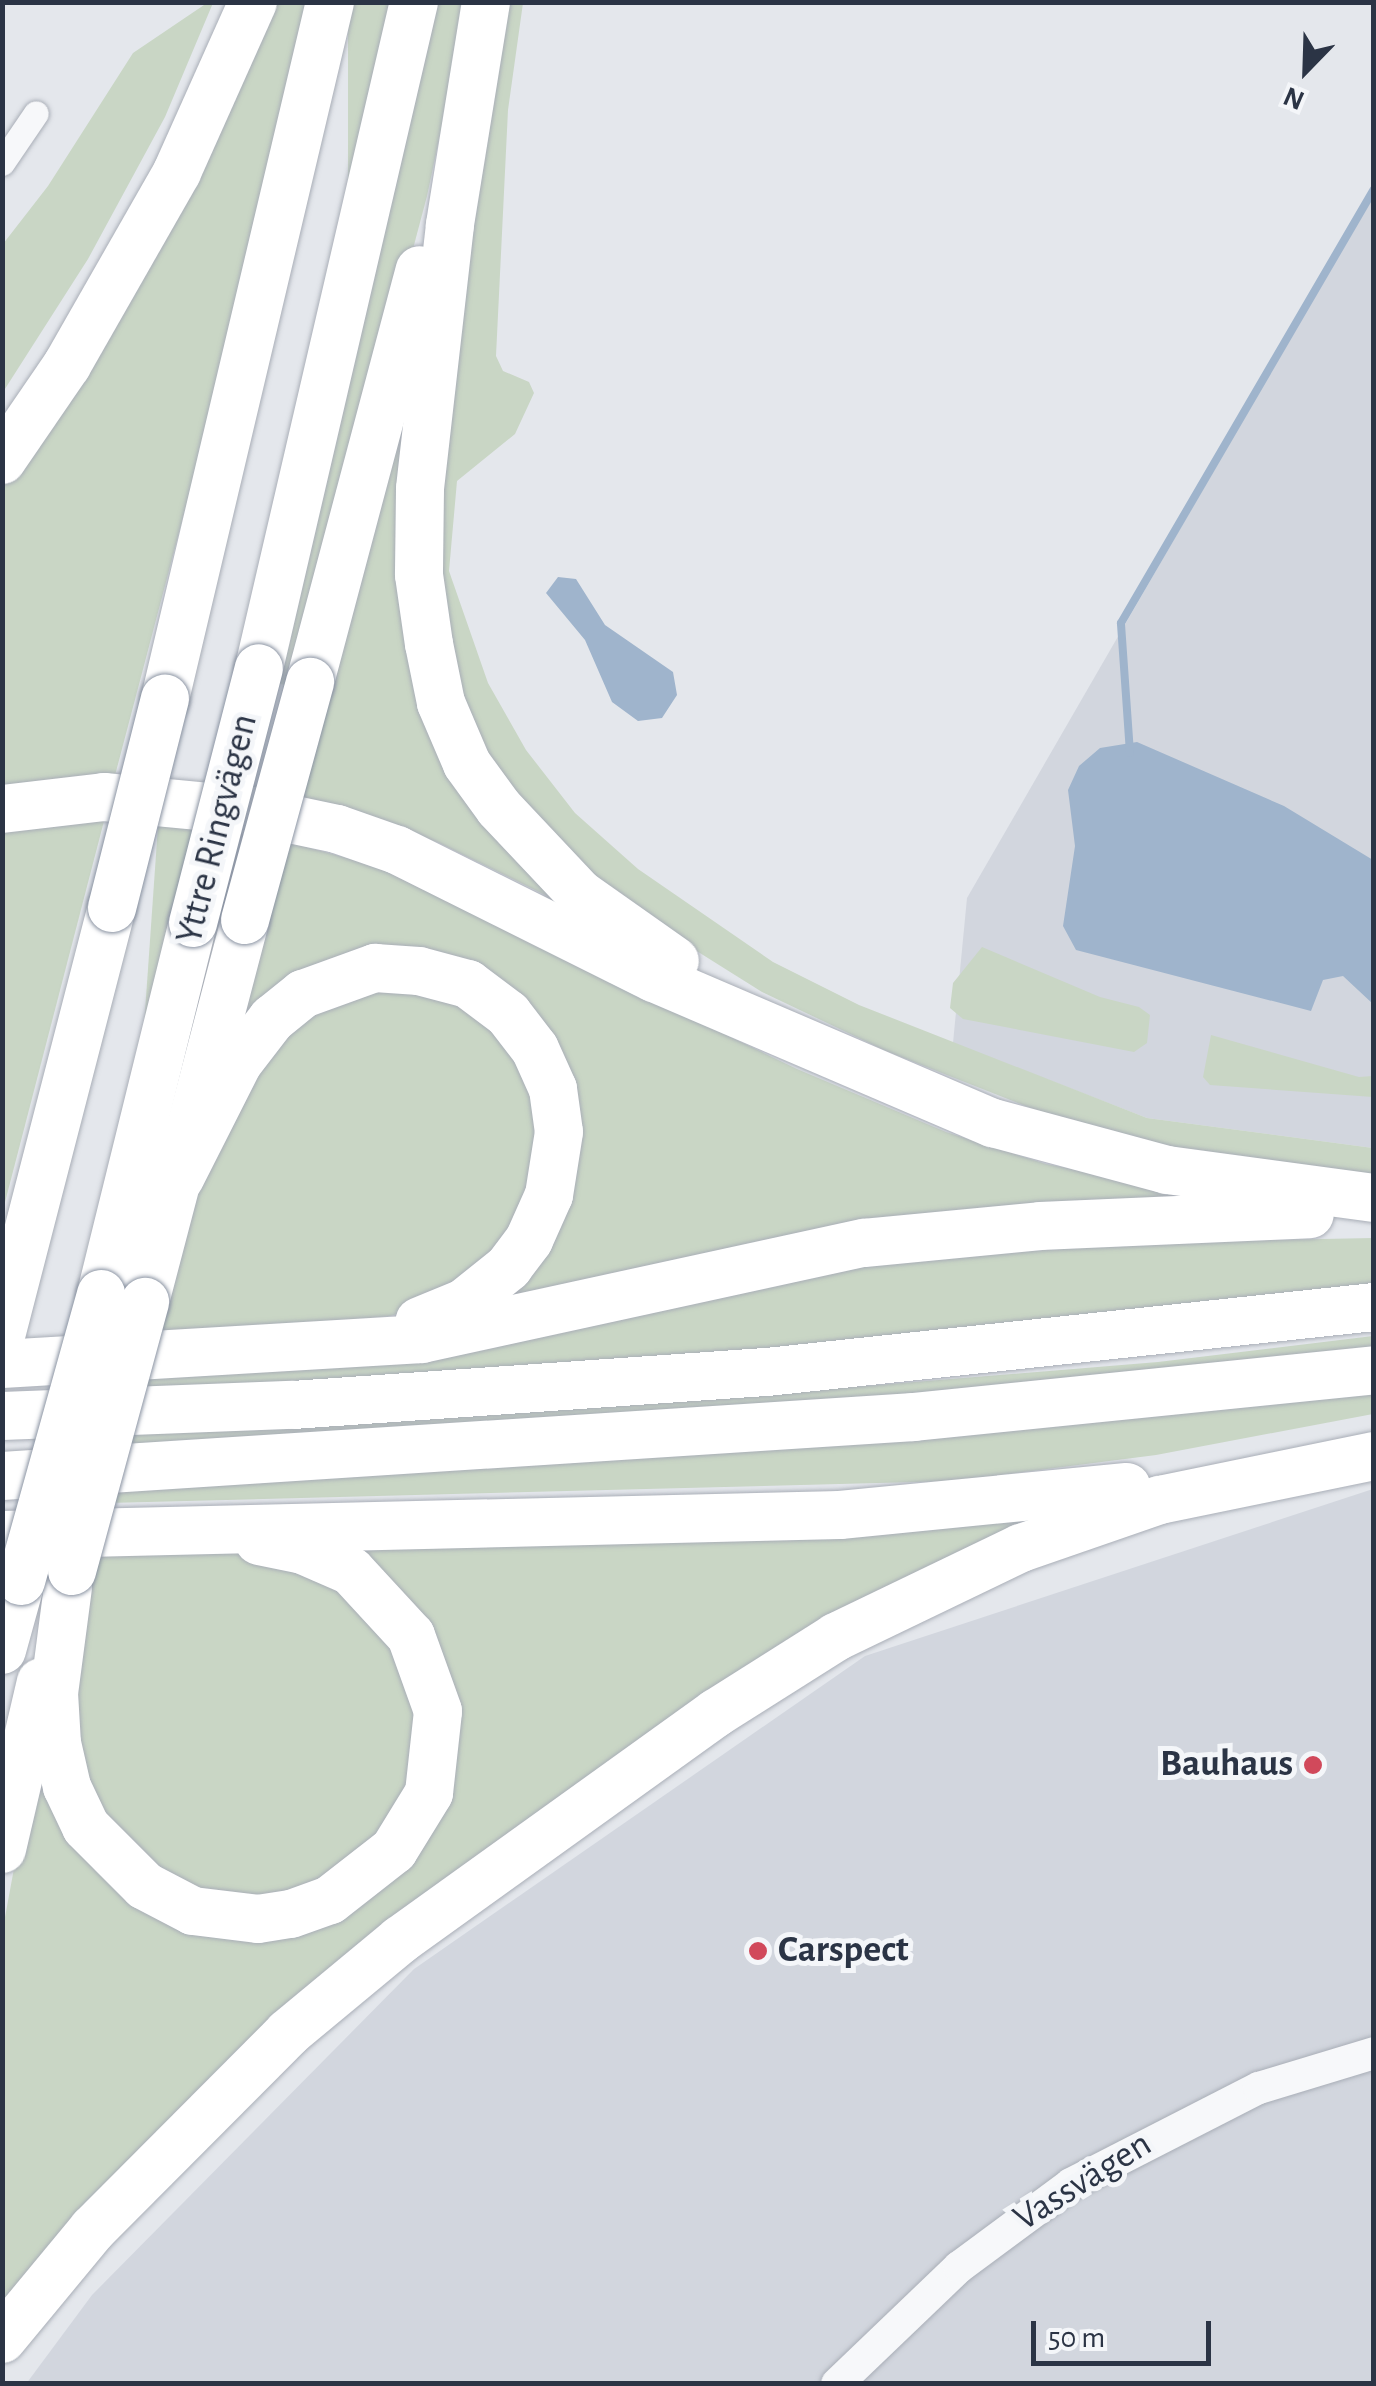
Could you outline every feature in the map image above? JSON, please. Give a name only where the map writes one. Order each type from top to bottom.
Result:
[{"type":"highway","points":[[2,460],[66,366],[177,172],[252,2]]},
{"type":"highway","points":[[6,1314],[164,700],[330,2]]},
{"type":"highway","name":"Yttre Ringvägen","points":[[2,1650],[21,1581],[123,1298],[194,923],[260,668],[414,2]]},
{"type":"highway","points":[[180,1178],[486,4]]},
{"type":"highway","points":[[486,4],[450,225],[420,489],[419,575],[442,703],[468,764],[535,852],[580,894],[768,1025]]},
{"type":"highway","points":[[2,808],[104,797],[252,811],[337,829],[396,850],[654,978],[899,1085],[1076,1150],[1237,1182],[1374,1198]]},
{"type":"highway","points":[[2,1850],[123,1298],[238,1063],[272,1020],[304,994],[342,977],[375,968],[419,970],[468,984],[508,1014],[535,1049],[553,1089],[559,1132],[549,1195],[509,1267],[464,1303],[424,1320],[264,1350]]},
{"type":"highway","points":[[2,1364],[422,1340],[864,1243],[1040,1226],[1374,1209]]},
{"type":"highway","points":[[2,1416],[293,1405],[766,1372],[1374,1307]]},
{"type":"highway","points":[[2,1476],[896,1418],[1374,1370]]},
{"type":"highway","points":[[2,1534],[65,1564],[954,1508],[1088,1494],[1374,1441]]},
{"type":"highway","points":[[2,2339],[93,2229],[288,2033],[400,1940],[716,1713],[836,1637],[1021,1548],[1160,1500],[1374,1456]]},
{"type":"highway","points":[[252,1539],[303,1550],[350,1571],[411,1636],[434,1684],[439,1742],[429,1794],[394,1850],[330,1900],[258,1920],[193,1911],[111,1859],[66,1787],[57,1743],[54,1693],[65,1564],[252,1539]]},
{"type":"street","points":[[2,164],[36,113]]},
{"type":"street","name":"Vassvägen","points":[[837,2384],[959,2267],[1071,2184],[1260,2088],[1374,2053]]},
{"type":"shaded area","points":[[1373,195],[1373,1148],[1147,1118],[953,1043],[967,898]]},
{"type":"shaded area","points":[[1373,1489],[1373,2383],[26,2384],[92,2295],[414,1969],[865,1656]]},
{"type":"green space","points":[[207,3],[213,3],[165,117],[88,259],[3,392],[3,244],[48,186],[133,53]]},
{"type":"green space","points":[[267,3],[306,3],[205,434],[113,783],[3,790],[3,485],[27,452]]},
{"type":"green space","points":[[348,3],[395,3],[395,806],[348,806]]},
{"type":"green space","points":[[438,3],[468,3],[427,196],[297,687],[280,684]]},
{"type":"green space","points":[[500,3],[523,3],[508,110],[496,356],[503,371],[529,382],[534,393],[515,434],[457,481],[449,571],[488,683],[526,750],[575,813],[638,869],[773,962],[859,1005],[1147,1118],[1373,1148],[1373,1178],[1189,1155],[1081,1128],[886,1051],[762,992],[633,911],[561,854],[464,727],[429,553]]},
{"type":"green space","points":[[423,292],[421,661],[604,924],[437,842],[289,798]]},
{"type":"green space","points":[[104,821],[3,1210],[3,831]]},
{"type":"green space","points":[[158,826],[200,829],[163,1363],[121,1360]]},
{"type":"green space","points":[[284,841],[373,865],[797,1069],[946,1132],[1046,1164],[1223,1198],[481,1305],[574,1148],[441,953],[237,1042]]},
{"type":"green space","points":[[982,947],[1100,997],[1139,1007],[1150,1015],[1147,1043],[1134,1052],[963,1019],[950,1008],[953,983]]},
{"type":"green space","points":[[353,989],[443,991],[523,1053],[543,1159],[499,1254],[412,1310],[390,1316],[156,1339],[209,1152],[269,1040]]},
{"type":"green space","points":[[1211,1035],[1359,1077],[1373,1076],[1373,1097],[1210,1085],[1203,1077]]},
{"type":"green space","points":[[1373,1238],[1373,1293],[645,1360],[143,1390],[146,1375],[917,1259],[1161,1242]]},
{"type":"green space","points":[[1373,1336],[1373,1362],[123,1458],[131,1429],[829,1389],[1158,1362]]},
{"type":"green space","points":[[1373,1391],[1373,1414],[1156,1455],[955,1481],[108,1503],[112,1486],[1029,1428]]},
{"type":"green space","points":[[1070,1506],[621,1763],[3,2322],[3,1928],[42,1717],[104,1870],[328,1914],[450,1715],[336,1552]]},
{"type":"green space","points":[[225,1550],[309,1566],[399,1636],[422,1753],[398,1822],[308,1894],[203,1901],[104,1828],[67,1713],[96,1553]]},
{"type":"water","points":[[558,577],[576,579],[605,625],[673,672],[677,695],[662,718],[638,721],[612,702],[585,640],[546,593]]},
{"type":"water","points":[[1137,742],[1284,806],[1373,860],[1373,1004],[1343,976],[1323,980],[1311,1011],[1076,950],[1063,926],[1075,846],[1068,790],[1079,766],[1100,748]]},
{"type":"waterway","points":[[1130,753],[1121,623],[1374,189]]},
{"type":"place","name":"Bauhaus","points":[[1313,1765]]},
{"type":"place","name":"Carspect","points":[[758,1951]]}]
